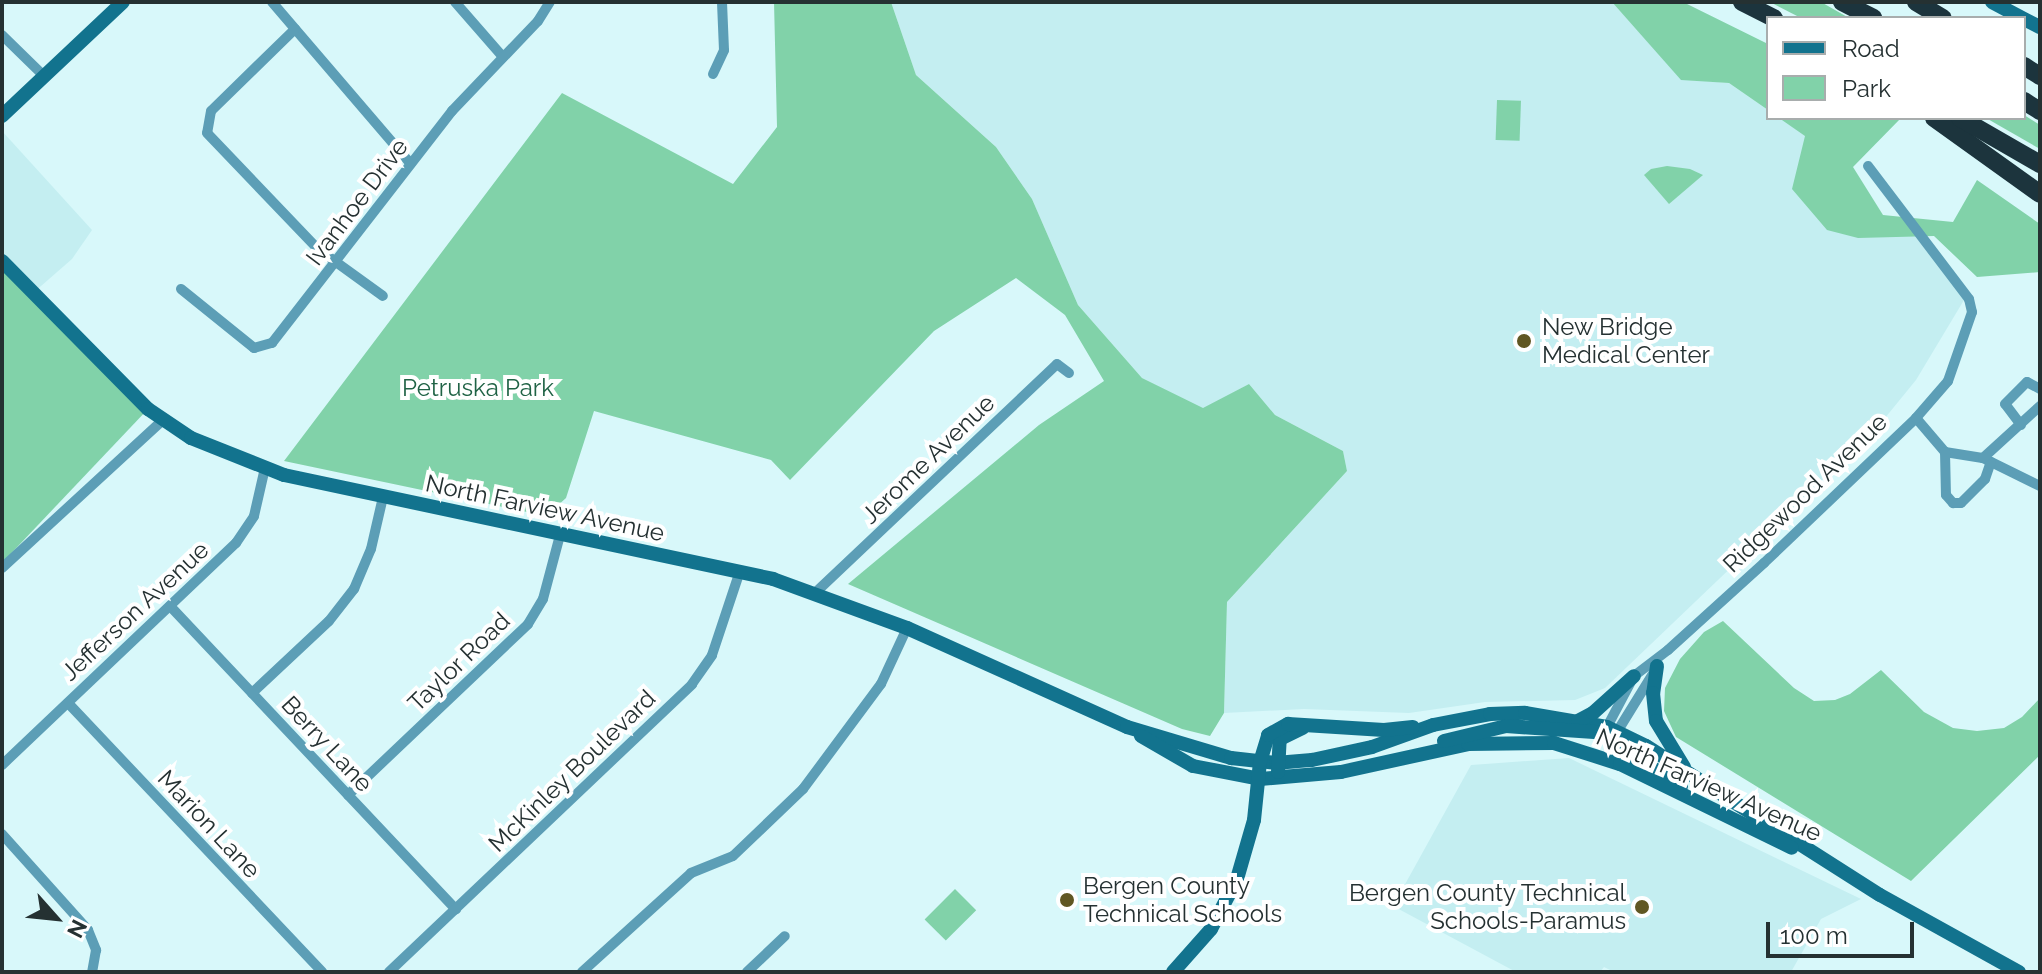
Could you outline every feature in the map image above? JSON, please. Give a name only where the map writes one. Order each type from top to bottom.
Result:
[{"type":"highway","points":[[1742,2],[1769,16]]},
{"type":"highway","points":[[1842,2],[1869,16]]},
{"type":"highway","points":[[1916,2],[1940,16]]},
{"type":"highway","points":[[1937,120],[2040,194]]},
{"type":"highway","points":[[1963,120],[2040,164]]},
{"type":"street","points":[[2,116],[123,2]]},
{"type":"street","points":[[272,2],[411,164]]},
{"type":"street","points":[[455,2],[503,57]]},
{"type":"street","name":"Ivanhoe Drive","points":[[181,289],[259,348],[272,343],[452,111],[538,21],[550,2]]},
{"type":"street","points":[[713,74],[724,50],[722,2]]},
{"type":"street","points":[[1992,2],[2019,16]]},
{"type":"street","points":[[295,29],[211,111],[207,133],[335,264],[383,296]]},
{"type":"street","points":[[2,35],[44,76]]},
{"type":"street","name":"Ridgewood Avenue","points":[[1611,731],[1634,676],[1668,650],[1916,418],[1948,381],[1959,357],[1972,312],[1969,299],[1868,166]]},
{"type":"street","name":"North Farview Avenue","points":[[2,261],[131,394],[163,420],[221,453],[284,475],[740,571],[815,593],[907,628],[1127,727],[1207,753],[1260,762],[1312,760],[1372,747],[1433,725],[1502,713],[1578,721],[1611,731],[1692,777],[1826,862]]},
{"type":"street","name":"Jerome Avenue","points":[[815,593],[1057,364],[1069,373]]},
{"type":"street","points":[[2021,425],[2005,404],[2027,382],[2040,389]]},
{"type":"street","points":[[1945,452],[1946,495],[1953,503],[1961,503],[1985,479],[1987,460],[2040,406]]},
{"type":"street","points":[[1916,418],[1945,452],[1987,460],[2040,486]]},
{"type":"street","points":[[2,568],[163,420]]},
{"type":"street","name":"Jefferson Avenue","points":[[2,765],[246,531],[260,501],[265,468]]},
{"type":"street","points":[[252,693],[329,621],[354,589],[371,549],[383,497]]},
{"type":"street","name":"Taylor Road","points":[[348,795],[528,624],[543,599],[560,535]]},
{"type":"street","name":"McKinley Boulevard","points":[[389,972],[692,684],[712,655],[740,571]]},
{"type":"street","name":"Berry Lane","points":[[170,606],[456,909]]},
{"type":"street","points":[[582,972],[691,873],[733,856],[803,789],[881,684],[907,628]]},
{"type":"street","name":"Ridgewood Avenue","points":[[1611,731],[1668,650]]},
{"type":"street","points":[[1657,666],[1653,693],[1656,721],[1665,742],[1692,777]]},
{"type":"street","points":[[1578,721],[1593,713],[1634,676]]},
{"type":"street","name":"Marion Lane","points":[[68,703],[322,972]]},
{"type":"street","points":[[1173,972],[1211,929],[1237,879],[1246,852],[1260,779],[1260,762],[1268,735],[1275,728],[1288,724],[1384,730],[1433,725]]},
{"type":"street","points":[[1278,779],[1276,763],[1280,739],[1307,726]]},
{"type":"street","points":[[1412,755],[1449,738],[1506,726],[1611,731],[1632,755],[1772,840]]},
{"type":"street","name":"North Farview Avenue","points":[[1127,727],[1193,766],[1260,779],[1341,772],[1468,744],[1554,743],[1620,764],[1772,840],[1826,862]]},
{"type":"street","points":[[2,834],[88,930],[96,950],[92,972]]},
{"type":"street","points":[[1826,862],[2019,972]]},
{"type":"street","points":[[747,972],[785,936]]},
{"type":"shaded area","name":"New Bridge Medical Center","points":[[891,2],[1612,2],[1681,79],[1729,83],[1766,109],[1766,120],[1782,120],[1806,136],[1793,189],[1924,236],[1967,295],[1916,380],[1876,429],[1605,688],[1575,700],[1485,702],[1409,713],[1304,709],[1224,713],[1227,602],[1347,471],[1343,451],[1275,415],[1249,384],[1203,409],[1142,378],[1078,305],[1032,199],[996,147],[916,75]]},
{"type":"shaded area","points":[[2,131],[92,230],[72,259],[33,293],[2,261]]},
{"type":"shaded area","points":[[1569,758],[1861,899],[1821,919],[1791,972],[1614,972],[1604,967],[1600,972],[1516,972],[1393,906],[1471,765]]},
{"type":"green space","name":"Petruska Park","points":[[774,2],[891,2],[916,75],[996,147],[1032,199],[1078,305],[1142,378],[1203,408],[1249,384],[1275,415],[1343,451],[1347,471],[1227,602],[1224,713],[1210,736],[1182,729],[848,584],[1039,425],[1104,381],[1065,315],[1016,278],[934,331],[790,480],[771,460],[594,411],[566,498],[546,516],[284,461],[562,93],[733,184],[777,127]]},
{"type":"green space","points":[[1612,2],[1683,2],[1766,43],[1766,109],[1729,83],[1681,80]]},
{"type":"green space","points":[[1770,2],[1821,2],[1846,16],[1797,16]]},
{"type":"green space","points":[[1497,100],[1521,101],[1520,141],[1496,140]]},
{"type":"green space","points":[[2026,116],[2040,125],[2040,149],[1989,120],[2026,120]]},
{"type":"green space","points":[[1782,120],[1899,120],[1853,167],[1883,215],[1953,222],[1977,180],[2040,224],[2040,272],[1977,277],[1934,236],[1858,238],[1827,230],[1792,189],[1805,136]]},
{"type":"green space","points":[[1667,166],[1690,169],[1703,175],[1669,204],[1644,175],[1651,169]]},
{"type":"green space","points":[[2,261],[148,409],[2,563]]},
{"type":"green space","points":[[1723,621],[1794,688],[1814,701],[1835,700],[1850,694],[1881,670],[1924,712],[1953,728],[1977,731],[2004,728],[2022,717],[2040,698],[2040,755],[1911,881],[1676,737],[1664,711],[1665,688],[1680,659],[1704,632]]},
{"type":"green space","points":[[955,889],[976,910],[946,941],[925,919]]},
{"type":"place","name":"New Bridge Medical Center","points":[[1524,341]]},
{"type":"place","name":"Bergen County Technical Schools","points":[[1067,900]]},
{"type":"place","name":"Bergen County Technical Schools-Paramus","points":[[1642,907]]}]
